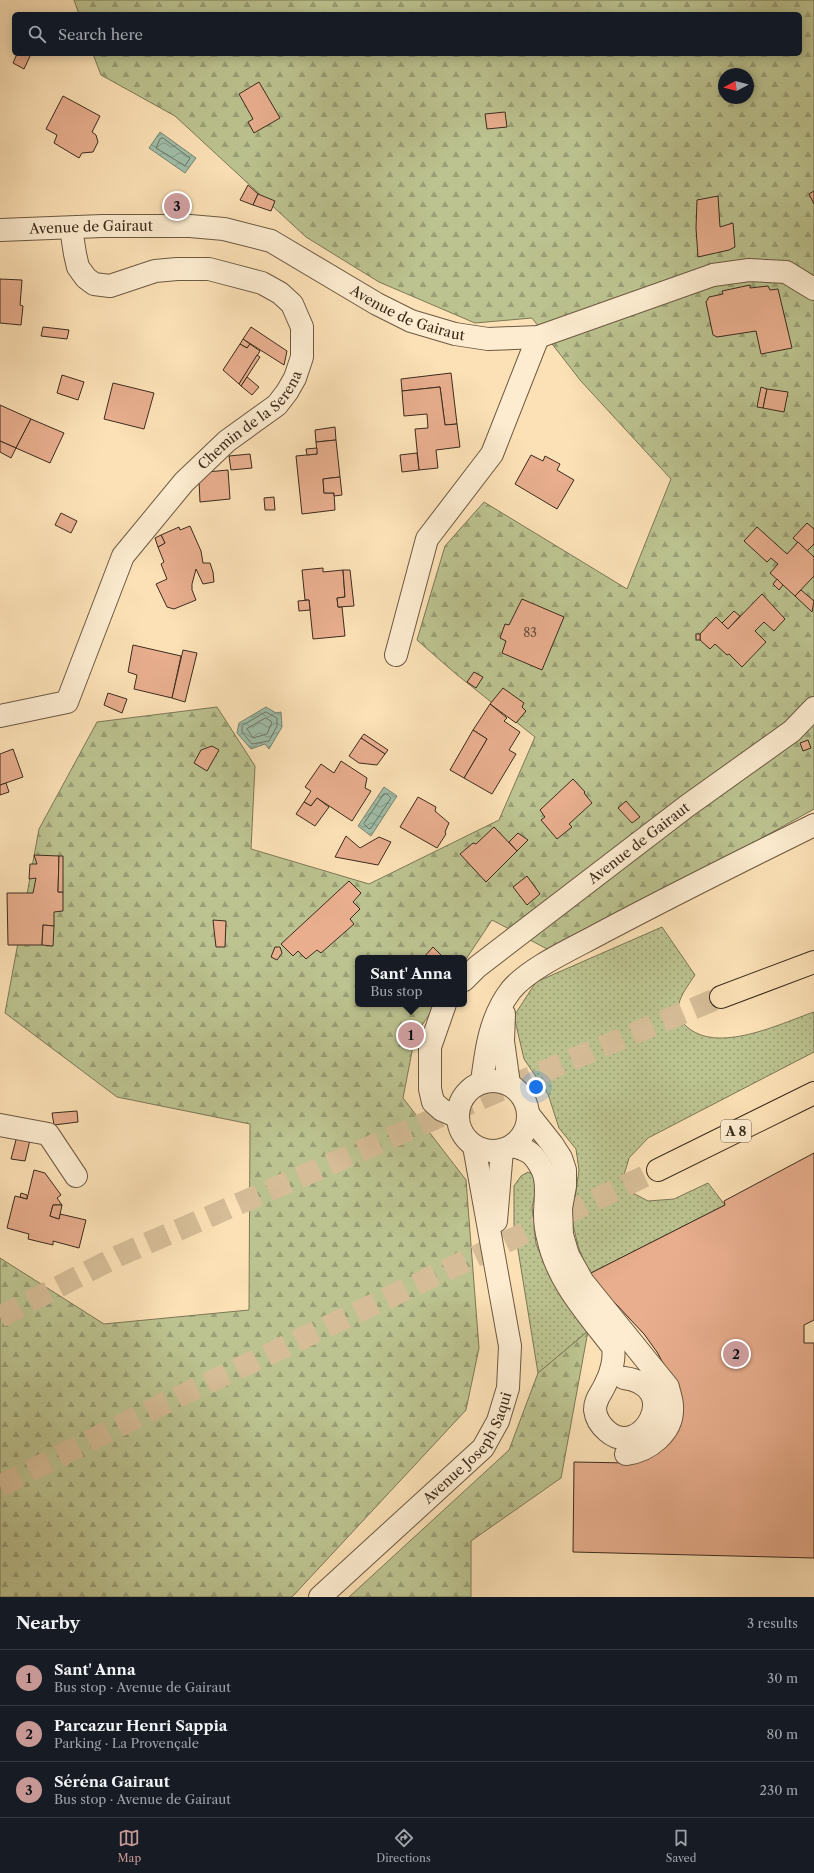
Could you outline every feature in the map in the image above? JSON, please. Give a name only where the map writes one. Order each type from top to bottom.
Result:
[{"type":"highway","points":[[721,997],[814,962]]},
{"type":"highway","name":"A 8","points":[[658,1170],[814,1093]]},
{"type":"street","name":"Avenue de Gairaut","points":[[0,230],[102,226],[190,226],[224,229],[271,241],[377,304],[411,321],[455,334],[488,339],[538,337],[713,275],[749,270],[786,272],[814,289]]},
{"type":"street","name":"Chemin de la Serena","points":[[0,716],[67,702],[123,556],[184,482],[228,441],[277,405],[295,378],[302,358],[302,327],[292,304],[280,293],[262,283],[209,269],[155,271],[110,286],[94,284],[86,278],[78,267],[74,254],[71,228]]},
{"type":"street","points":[[396,655],[427,539],[492,454],[538,337]]},
{"type":"street","name":"Avenue de Gairaut","points":[[467,977],[477,967],[687,806],[792,731],[814,708]]},
{"type":"street","points":[[482,1082],[488,1039],[499,1010],[511,991],[524,976],[686,888],[814,825]]},
{"type":"street","points":[[509,1084],[502,1041],[504,1012],[511,991]]},
{"type":"street","points":[[445,1007],[430,1047],[430,1089],[433,1102],[442,1110],[458,1117]]},
{"type":"street","points":[[507,1148],[525,1132],[529,1115],[528,1106],[517,1089],[509,1084],[500,1081],[482,1082],[472,1087],[464,1095],[459,1105],[458,1117],[460,1128],[466,1138],[474,1146],[492,1152],[507,1148],[527,1150],[534,1155],[543,1171],[546,1181],[545,1215],[548,1238],[554,1258],[568,1289],[613,1347],[613,1362],[605,1385],[596,1401],[595,1410],[600,1422],[609,1432],[626,1437],[640,1432],[651,1421],[654,1411],[654,1401],[650,1392],[643,1384],[634,1379],[624,1378]]},
{"type":"street","points":[[529,1115],[552,1144],[561,1158],[565,1170],[565,1186],[561,1208],[562,1235],[568,1255],[583,1282],[668,1387],[672,1407],[668,1425],[659,1439],[647,1448],[626,1454]]},
{"type":"street","points":[[0,1125],[48,1134],[76,1176]]},
{"type":"street","name":"Avenue Joseph Saqui","points":[[320,1597],[483,1448],[498,1421],[508,1388],[510,1346],[474,1146]]},
{"type":"street","name":"Avenue Joseph Saqui","points":[[494,1252],[507,1148]]},
{"type":"green space","points":[[74,0],[814,0],[814,809],[699,873],[551,951],[492,920],[467,958],[467,955],[355,955],[355,1007],[434,1007],[415,1036],[403,1098],[466,1180],[479,1348],[466,1410],[292,1597],[0,1597],[0,1258],[104,1324],[249,1310],[250,1124],[117,1097],[5,1013],[39,829],[97,722],[217,707],[255,766],[251,849],[369,884],[499,820],[535,737],[456,674],[417,640],[445,546],[484,502],[627,589],[671,479],[580,380],[532,318],[475,323],[379,282],[306,237],[175,116],[101,75],[94,56],[802,56],[802,12],[78,12]]},
{"type":"green space","points":[[662,927],[695,975],[683,994],[678,1007],[678,1013],[686,1026],[699,1034],[714,1038],[731,1037],[766,1029],[814,1012],[814,1052],[648,1138],[629,1158],[624,1175],[633,1193],[648,1201],[674,1199],[708,1183],[725,1205],[589,1274],[578,1246],[572,1220],[579,1170],[576,1149],[559,1128],[548,1094],[524,1059],[514,1016],[536,982]]},
{"type":"green space","points":[[528,1172],[533,1175],[535,1181],[536,1191],[532,1207],[536,1244],[554,1284],[588,1331],[538,1373],[514,1225],[514,1186],[521,1176]]},
{"type":"green space","points":[[588,1331],[561,1478],[471,1541],[471,1597],[349,1597],[509,1450],[538,1373]]},
{"type":"water","points":[[160,132],[196,158],[185,173],[149,148]]},
{"type":"water","points":[[266,707],[276,713],[281,712],[282,727],[269,749],[265,744],[251,749],[237,733],[239,723]]},
{"type":"water","points":[[384,787],[397,796],[371,836],[358,826]]},
{"type":"building","points":[[16,56],[30,56],[24,69],[13,63]]},
{"type":"building","points":[[259,82],[280,118],[254,133],[248,122],[253,119],[239,94]]},
{"type":"building","points":[[63,96],[100,116],[92,132],[96,135],[98,142],[93,152],[82,153],[79,158],[54,143],[57,135],[46,129]]},
{"type":"building","points":[[505,112],[507,127],[487,129],[485,114]]},
{"type":"building","points":[[248,185],[258,194],[253,205],[240,200]]},
{"type":"building","points":[[814,191],[814,204],[809,194]]},
{"type":"building","points":[[258,194],[275,201],[271,211],[253,205]]},
{"type":"building","points":[[718,196],[720,227],[733,223],[735,247],[729,250],[698,257],[696,228],[697,200]]},
{"type":"building","points":[[0,279],[22,280],[20,305],[23,306],[21,325],[0,323]]},
{"type":"building","points":[[750,285],[750,288],[768,286],[770,290],[778,289],[792,348],[761,354],[756,331],[717,337],[713,335],[706,302],[709,297],[723,294],[722,291]]},
{"type":"building","points":[[43,327],[69,330],[67,339],[41,336]]},
{"type":"building","points":[[251,327],[287,351],[284,365],[243,339]]},
{"type":"building","points":[[243,339],[250,344],[247,348],[240,344]]},
{"type":"building","points":[[240,344],[247,348],[250,344],[260,351],[239,384],[223,370]]},
{"type":"building","points":[[257,355],[260,357],[241,386],[239,384]]},
{"type":"building","points":[[451,373],[457,424],[445,425],[440,387],[402,391],[401,379]]},
{"type":"building","points":[[62,375],[84,382],[78,400],[57,393]]},
{"type":"building","points":[[247,377],[259,387],[252,395],[241,386]]},
{"type":"building","points":[[113,383],[154,393],[144,429],[104,419]]},
{"type":"building","points":[[440,387],[445,425],[457,424],[460,447],[436,450],[438,468],[419,470],[415,429],[428,428],[427,414],[404,416],[402,391]]},
{"type":"building","points":[[761,387],[767,389],[763,408],[757,407]]},
{"type":"building","points":[[767,389],[788,392],[784,412],[763,408]]},
{"type":"building","points":[[0,405],[31,419],[16,448],[0,441]]},
{"type":"building","points":[[31,419],[64,433],[50,463],[16,448]]},
{"type":"building","points":[[335,427],[336,440],[316,442],[315,430]]},
{"type":"building","points":[[336,440],[340,477],[323,479],[324,493],[334,493],[335,510],[302,514],[296,456],[317,454],[316,442]]},
{"type":"building","points":[[0,441],[16,448],[11,458],[0,452]]},
{"type":"building","points":[[317,448],[317,454],[307,455],[306,449]]},
{"type":"building","points":[[417,453],[419,470],[402,472],[400,455]]},
{"type":"building","points":[[250,454],[252,468],[231,470],[229,456]]},
{"type":"building","points":[[531,455],[543,461],[545,456],[560,464],[557,470],[574,480],[557,509],[515,484]]},
{"type":"building","points":[[228,470],[230,499],[200,502],[199,480],[207,472]]},
{"type":"building","points":[[340,477],[342,495],[334,496],[334,493],[324,493],[323,479]]},
{"type":"building","points":[[274,497],[275,510],[265,510],[264,498]]},
{"type":"building","points":[[61,513],[77,521],[71,533],[55,525]]},
{"type":"building","points":[[807,523],[814,529],[814,544],[807,551],[793,538]]},
{"type":"building","points":[[190,526],[201,551],[203,563],[210,563],[214,582],[203,584],[196,569],[192,590],[196,600],[174,609],[167,607],[156,584],[167,579],[161,564],[164,562],[158,547],[165,543],[161,535],[179,527],[180,530]]},
{"type":"building","points":[[757,527],[787,554],[798,542],[814,557],[814,576],[795,596],[770,573],[778,564],[771,558],[767,562],[744,541]]},
{"type":"building","points":[[161,535],[165,543],[158,547],[155,538]]},
{"type":"building","points":[[323,568],[323,572],[343,570],[345,597],[337,598],[338,607],[342,607],[345,636],[313,639],[309,600],[305,600],[302,570]]},
{"type":"building","points":[[343,570],[350,570],[354,606],[338,607],[337,598],[345,597]]},
{"type":"building","points":[[777,579],[783,585],[779,590],[773,584]]},
{"type":"building","points":[[801,590],[814,601],[812,612],[795,596]]},
{"type":"building","points":[[762,594],[785,619],[774,631],[764,622],[755,631],[766,642],[742,667],[729,654],[727,655],[715,644],[710,649],[700,640],[700,634],[716,617],[728,629]]},
{"type":"building","points":[[522,599],[564,617],[542,670],[502,653],[506,641],[500,638],[505,624],[509,625]]},
{"type":"building","points":[[309,600],[310,610],[299,611],[298,601]]},
{"type":"building","points":[[734,611],[740,616],[728,629],[722,623]]},
{"type":"building","points":[[696,634],[700,634],[700,640],[696,640]]},
{"type":"building","points":[[133,645],[181,656],[172,698],[134,689],[137,675],[128,672]]},
{"type":"building","points":[[183,650],[197,653],[185,702],[172,698]]},
{"type":"building","points":[[474,672],[483,677],[476,688],[467,682]]},
{"type":"building","points":[[503,688],[524,703],[522,707],[526,711],[516,723],[490,704]]},
{"type":"building","points":[[108,693],[127,699],[122,713],[104,705]]},
{"type":"building","points":[[490,704],[507,718],[504,721],[520,732],[509,750],[516,754],[492,794],[464,778],[487,739],[473,730]]},
{"type":"building","points":[[473,730],[487,739],[464,778],[450,770]]},
{"type":"building","points":[[364,734],[388,750],[385,754],[361,738]]},
{"type":"building","points":[[361,738],[385,754],[377,765],[359,763],[349,756]]},
{"type":"building","points":[[808,740],[811,748],[803,751],[800,743]]},
{"type":"building","points":[[212,746],[219,750],[207,771],[194,763],[201,750]]},
{"type":"building","points":[[13,749],[23,777],[0,785],[0,754]]},
{"type":"building","points":[[341,761],[367,778],[365,788],[371,791],[352,821],[317,798],[311,806],[304,802],[311,791],[305,787],[321,764],[334,773]]},
{"type":"building","points":[[573,779],[585,792],[584,793],[592,803],[569,824],[572,827],[557,839],[541,820],[545,817],[540,810]]},
{"type":"building","points":[[6,783],[9,792],[0,795],[0,785]]},
{"type":"building","points":[[418,797],[436,807],[435,811],[449,823],[445,832],[446,834],[437,848],[400,827]]},
{"type":"building","points":[[317,798],[329,807],[315,826],[296,814],[304,802],[311,806]]},
{"type":"building","points":[[626,801],[640,817],[632,823],[618,808]]},
{"type":"building","points":[[494,827],[517,851],[486,882],[460,854],[473,843],[476,844]]},
{"type":"building","points":[[518,833],[528,840],[517,851],[509,842]]},
{"type":"building","points":[[346,836],[360,848],[379,837],[391,842],[378,865],[335,857]]},
{"type":"building","points":[[34,855],[59,856],[58,892],[63,892],[63,911],[54,912],[54,926],[43,925],[42,945],[8,945],[7,893],[33,893],[36,878],[29,879],[30,864],[37,864]]},
{"type":"building","points":[[59,856],[63,856],[63,892],[58,892]]},
{"type":"building","points":[[527,876],[540,894],[527,905],[513,887]]},
{"type":"building","points":[[349,881],[361,893],[353,902],[360,909],[350,919],[354,924],[321,953],[317,950],[306,959],[298,951],[293,956],[281,944]]},
{"type":"building","points":[[213,920],[226,921],[225,947],[216,947]]},
{"type":"building","points":[[43,925],[54,926],[53,946],[42,945]]},
{"type":"building","points":[[275,947],[280,947],[282,953],[277,960],[271,957]]},
{"type":"building","points":[[433,947],[441,955],[426,955]]},
{"type":"building","points":[[77,1111],[78,1122],[54,1125],[52,1113]]},
{"type":"building","points":[[17,1136],[30,1140],[25,1161],[11,1159]]},
{"type":"building","points":[[814,1153],[814,1320],[804,1325],[804,1343],[814,1343],[814,1558],[573,1552],[574,1462],[630,1463],[674,1383],[657,1352],[644,1334],[616,1304],[601,1291],[589,1274],[725,1205],[724,1201]]},
{"type":"building","points":[[34,1170],[45,1173],[61,1195],[57,1198],[62,1205],[53,1205],[50,1216],[59,1219],[60,1214],[86,1220],[79,1248],[53,1241],[53,1245],[28,1239],[29,1234],[7,1228],[15,1196],[27,1199]]},
{"type":"building","points":[[21,1193],[27,1195],[27,1199],[20,1197]]},
{"type":"building","points":[[53,1205],[62,1205],[59,1219],[50,1216]]},
{"type":"tunnel","points":[[0,1317],[118,1256],[568,1061],[721,997]]},
{"type":"tunnel","points":[[0,1486],[159,1406],[658,1170]]},
{"type":"place","name":"Séréna Gairaut","points":[[177,206]]},
{"type":"place","name":"Sant' Anna","points":[[411,1035]]},
{"type":"place","name":"Parcazur Henri Sappia","points":[[736,1354]]}]
